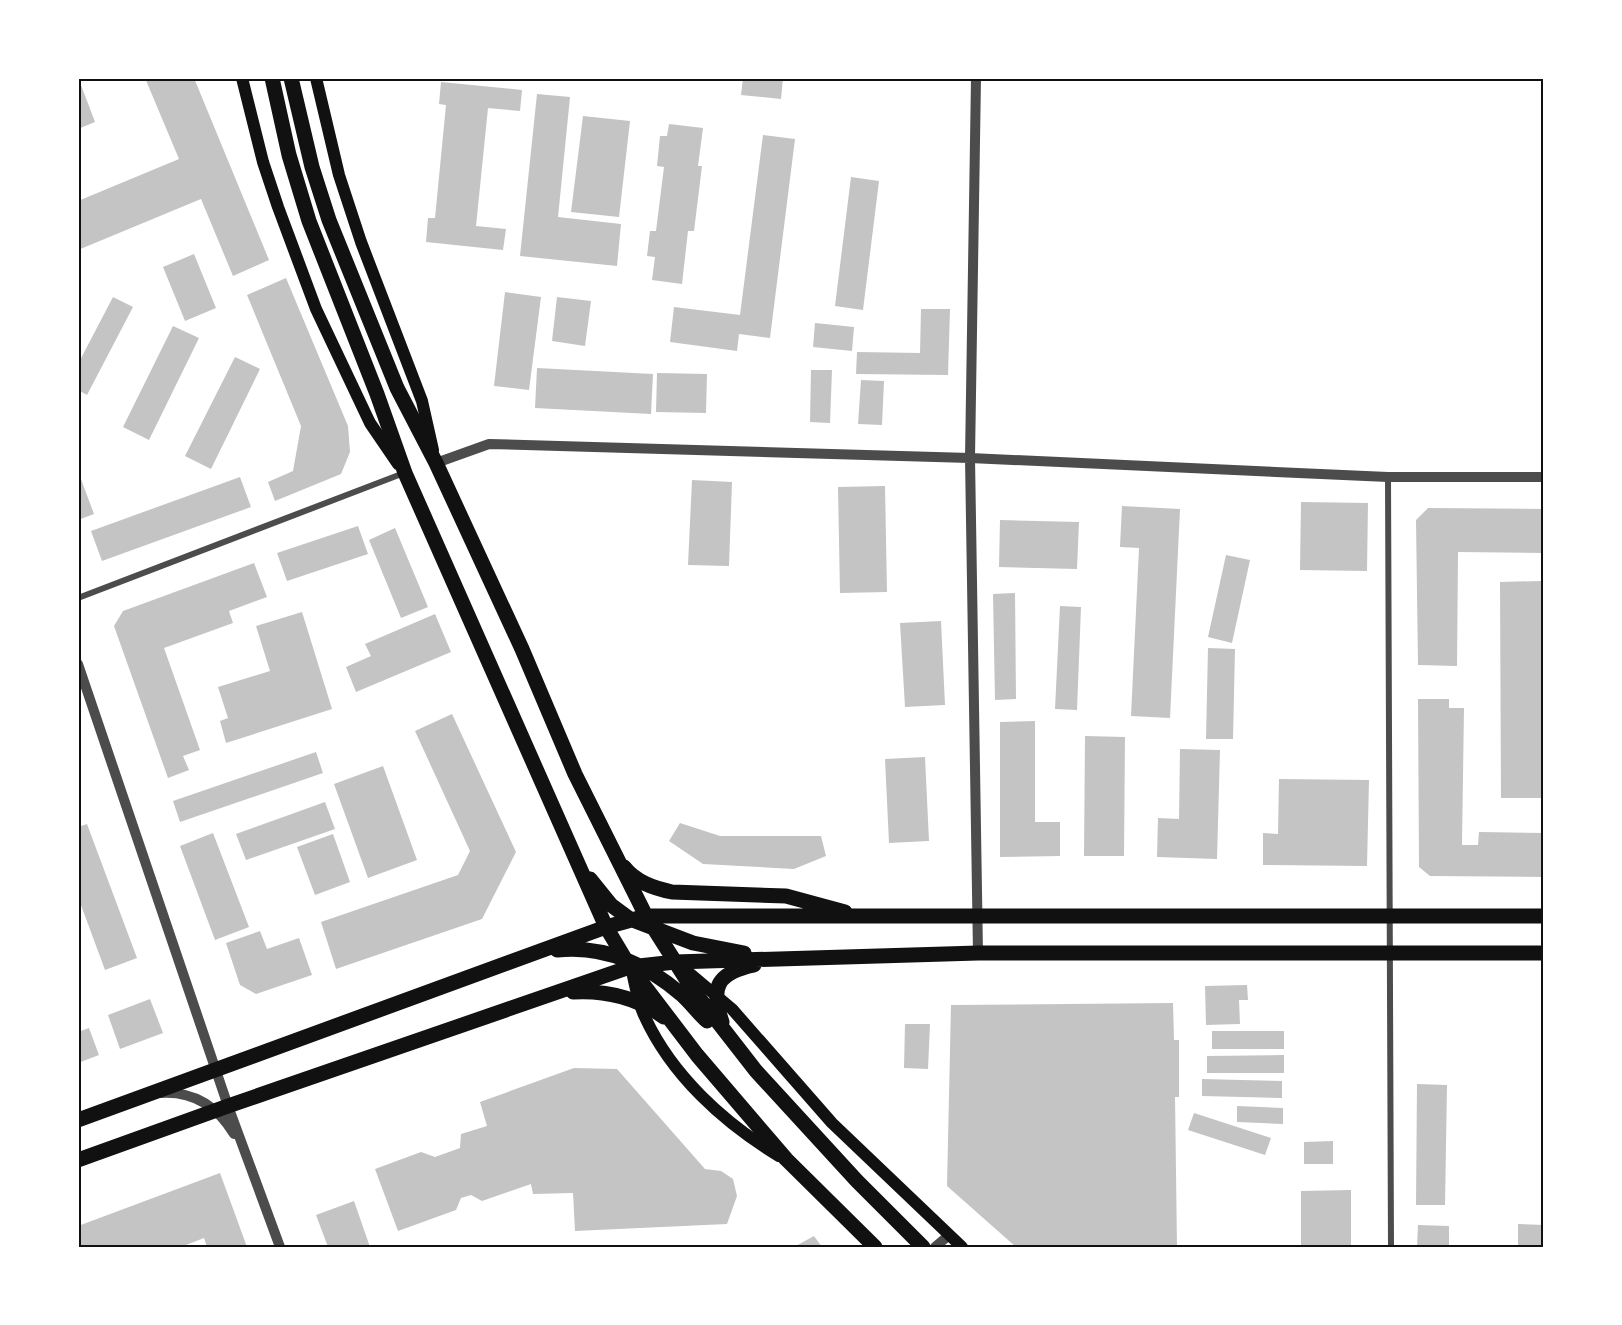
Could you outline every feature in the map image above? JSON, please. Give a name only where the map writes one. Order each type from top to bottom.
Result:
[{"type":"main road","points":[[242,78],[263,162],[316,309],[370,423],[405,473]]},
{"type":"main road","points":[[273,78],[289,155],[309,221],[377,394],[405,473],[606,927],[697,1055],[786,1159],[875,1247]]},
{"type":"main road","points":[[291,78],[312,167],[328,220],[397,388],[436,463],[522,650],[575,774],[617,859],[643,921],[756,1071],[857,1181],[923,1247]]},
{"type":"main road","points":[[316,78],[339,176],[361,242],[422,401],[436,463]]},
{"type":"main road","points":[[568,844],[601,893],[621,913],[693,943],[777,958]]},
{"type":"main road","points":[[617,859],[628,873],[655,889],[672,892],[786,896],[859,916]]},
{"type":"main road","points":[[78,1120],[606,927],[643,921],[859,916],[1544,916]]},
{"type":"main road","points":[[535,953],[560,949],[583,949],[600,951],[632,964],[664,981],[684,996],[698,1012],[735,1045]]},
{"type":"main road","points":[[78,1160],[556,993],[632,964],[978,953],[1544,953]]},
{"type":"main road","points":[[735,1045],[722,1022],[715,994],[724,977],[734,970],[777,958]]},
{"type":"main road","points":[[675,962],[715,994],[751,1029],[832,1123],[962,1247]]},
{"type":"main road","points":[[632,964],[640,1004],[652,1033],[680,1072],[698,1092],[745,1133],[786,1159]]},
{"type":"main road","points":[[556,993],[579,991],[609,993],[640,1004],[672,1022]]},
{"type":"street","points":[[976,78],[970,458],[978,953]]},
{"type":"street","points":[[436,463],[489,444],[970,458],[1388,477],[1544,477]]},
{"type":"street","points":[[78,598],[405,473]]},
{"type":"street","points":[[1388,477],[1391,1247]]},
{"type":"street","points":[[78,664],[216,1071],[222,1108],[247,1158],[280,1247]]},
{"type":"street","points":[[155,1093],[176,1093],[196,1097],[222,1108]]},
{"type":"street","points":[[935,1247],[948,1236]]},
{"type":"building","points":[[145,78],[194,78],[269,260],[233,276],[201,199],[78,250],[78,201],[179,159]]},
{"type":"building","points":[[743,78],[783,78],[781,99],[741,95]]},
{"type":"building","points":[[441,82],[522,90],[520,111],[488,108],[476,226],[506,229],[503,250],[426,242],[428,218],[435,218],[446,105],[439,104]]},
{"type":"building","points":[[81,85],[95,122],[78,129],[78,86]]},
{"type":"building","points":[[537,94],[570,97],[558,217],[621,224],[617,266],[520,256]]},
{"type":"building","points":[[583,116],[630,121],[619,217],[571,212]]},
{"type":"building","points":[[669,124],[703,128],[698,166],[702,166],[694,231],[688,231],[682,284],[652,280],[655,257],[647,256],[650,231],[656,231],[664,167],[657,166],[660,136],[667,136]]},
{"type":"building","points":[[763,135],[795,139],[770,338],[739,334],[737,351],[670,342],[674,307],[740,315]]},
{"type":"building","points":[[851,177],[879,181],[863,310],[835,306]]},
{"type":"building","points":[[194,254],[216,308],[185,321],[163,267]]},
{"type":"building","points":[[286,278],[348,426],[350,452],[341,474],[275,501],[268,482],[293,471],[301,426],[247,295]]},
{"type":"building","points":[[505,292],[541,297],[529,390],[494,386]]},
{"type":"building","points":[[113,297],[133,307],[87,395],[78,390],[78,364]]},
{"type":"building","points":[[557,297],[591,301],[585,346],[552,341]]},
{"type":"building","points":[[921,309],[950,309],[948,375],[856,374],[857,352],[920,353]]},
{"type":"building","points":[[815,323],[854,327],[852,351],[813,347]]},
{"type":"building","points":[[173,326],[199,338],[149,440],[123,427]]},
{"type":"building","points":[[235,357],[260,369],[211,469],[185,456]]},
{"type":"building","points":[[537,368],[653,374],[651,414],[535,408]]},
{"type":"building","points":[[811,370],[832,370],[830,423],[810,422]]},
{"type":"building","points":[[657,373],[707,374],[706,413],[656,412]]},
{"type":"building","points":[[861,380],[884,381],[882,425],[858,424]]},
{"type":"building","points":[[78,471],[94,514],[78,520]]},
{"type":"building","points":[[240,477],[251,507],[102,561],[91,531]]},
{"type":"building","points":[[692,480],[732,482],[729,566],[688,565]]},
{"type":"building","points":[[885,486],[887,592],[840,593],[838,487]]},
{"type":"building","points":[[1301,502],[1368,503],[1367,571],[1300,570]]},
{"type":"building","points":[[1122,506],[1180,509],[1170,718],[1131,716],[1139,548],[1120,547]]},
{"type":"building","points":[[1428,508],[1544,509],[1544,553],[1458,552],[1457,666],[1418,665],[1416,520]]},
{"type":"building","points":[[1000,520],[1079,522],[1077,569],[999,567]]},
{"type":"building","points":[[358,526],[368,554],[287,581],[277,553]]},
{"type":"building","points":[[395,528],[428,607],[401,618],[369,540]]},
{"type":"building","points":[[1226,555],[1250,560],[1232,643],[1208,637]]},
{"type":"building","points":[[254,563],[267,597],[229,611],[233,623],[164,648],[200,750],[183,756],[189,770],[168,778],[114,626],[123,611]]},
{"type":"building","points":[[1541,581],[1542,798],[1501,798],[1500,582]]},
{"type":"building","points":[[1015,593],[1016,699],[995,700],[993,594]]},
{"type":"building","points":[[1060,606],[1081,607],[1077,710],[1055,709]]},
{"type":"building","points":[[302,612],[332,709],[226,743],[220,721],[228,718],[218,687],[270,671],[256,626]]},
{"type":"building","points":[[435,614],[451,652],[356,692],[346,667],[371,656],[365,644]]},
{"type":"building","points":[[941,621],[945,705],[905,707],[900,623]]},
{"type":"building","points":[[1208,648],[1235,649],[1233,739],[1206,739]]},
{"type":"building","points":[[1418,699],[1449,699],[1449,708],[1464,708],[1462,845],[1478,845],[1479,832],[1544,833],[1544,877],[1430,876],[1419,867]]},
{"type":"building","points":[[452,714],[516,852],[482,919],[336,969],[321,922],[458,875],[470,851],[415,731]]},
{"type":"building","points":[[1035,721],[1035,822],[1060,822],[1060,856],[1000,857],[1000,722]]},
{"type":"building","points":[[1085,736],[1125,737],[1124,856],[1084,856]]},
{"type":"building","points":[[1180,749],[1220,750],[1217,859],[1157,857],[1158,818],[1179,819]]},
{"type":"building","points":[[316,752],[323,773],[180,822],[173,801]]},
{"type":"building","points":[[925,757],[929,841],[889,843],[885,759]]},
{"type":"building","points":[[383,766],[417,860],[368,878],[334,784]]},
{"type":"building","points":[[1279,779],[1369,780],[1367,866],[1263,865],[1263,833],[1278,834]]},
{"type":"building","points":[[325,802],[335,829],[246,860],[236,834]]},
{"type":"building","points":[[680,823],[720,836],[821,836],[826,856],[794,869],[703,864],[669,841]]},
{"type":"building","points":[[87,824],[137,958],[105,970],[78,897],[78,827]]},
{"type":"building","points":[[213,833],[249,927],[215,940],[180,846]]},
{"type":"building","points":[[333,834],[350,882],[315,895],[297,847]]},
{"type":"building","points":[[260,931],[267,949],[299,938],[312,975],[256,994],[240,985],[226,943]]},
{"type":"building","points":[[1247,985],[1248,1000],[1239,1000],[1240,1024],[1206,1025],[1205,986]]},
{"type":"building","points":[[150,999],[163,1033],[120,1049],[108,1015]]},
{"type":"building","points":[[1173,1003],[1174,1040],[1179,1040],[1179,1097],[1175,1097],[1177,1247],[1016,1247],[947,1186],[951,1005]]},
{"type":"building","points":[[905,1024],[930,1024],[928,1069],[904,1068]]},
{"type":"building","points":[[89,1028],[99,1055],[78,1063],[78,1032]]},
{"type":"building","points":[[1212,1031],[1284,1031],[1284,1049],[1212,1049]]},
{"type":"building","points":[[1284,1055],[1284,1073],[1207,1073],[1207,1056]]},
{"type":"building","points":[[574,1068],[617,1069],[705,1169],[721,1171],[733,1179],[737,1196],[727,1224],[575,1231],[573,1193],[533,1194],[531,1184],[482,1201],[471,1195],[461,1198],[456,1210],[398,1231],[375,1169],[421,1152],[435,1157],[460,1148],[461,1134],[487,1126],[480,1102]]},
{"type":"building","points":[[1202,1079],[1282,1081],[1282,1098],[1202,1096]]},
{"type":"building","points":[[1417,1084],[1447,1085],[1445,1205],[1416,1205]]},
{"type":"building","points":[[1237,1106],[1283,1108],[1283,1124],[1237,1122]]},
{"type":"building","points":[[1194,1113],[1271,1138],[1265,1155],[1188,1130]]},
{"type":"building","points":[[1333,1141],[1333,1164],[1304,1164],[1304,1142]]},
{"type":"building","points":[[220,1173],[247,1247],[207,1247],[204,1238],[181,1247],[78,1247],[78,1226]]},
{"type":"building","points":[[1351,1190],[1351,1247],[1301,1247],[1301,1191]]},
{"type":"building","points":[[354,1201],[370,1247],[328,1247],[316,1215]]},
{"type":"building","points":[[1518,1224],[1544,1225],[1544,1247],[1518,1247]]},
{"type":"building","points":[[1418,1225],[1449,1226],[1449,1247],[1417,1247]]},
{"type":"building","points":[[814,1236],[822,1247],[794,1247]]}]
